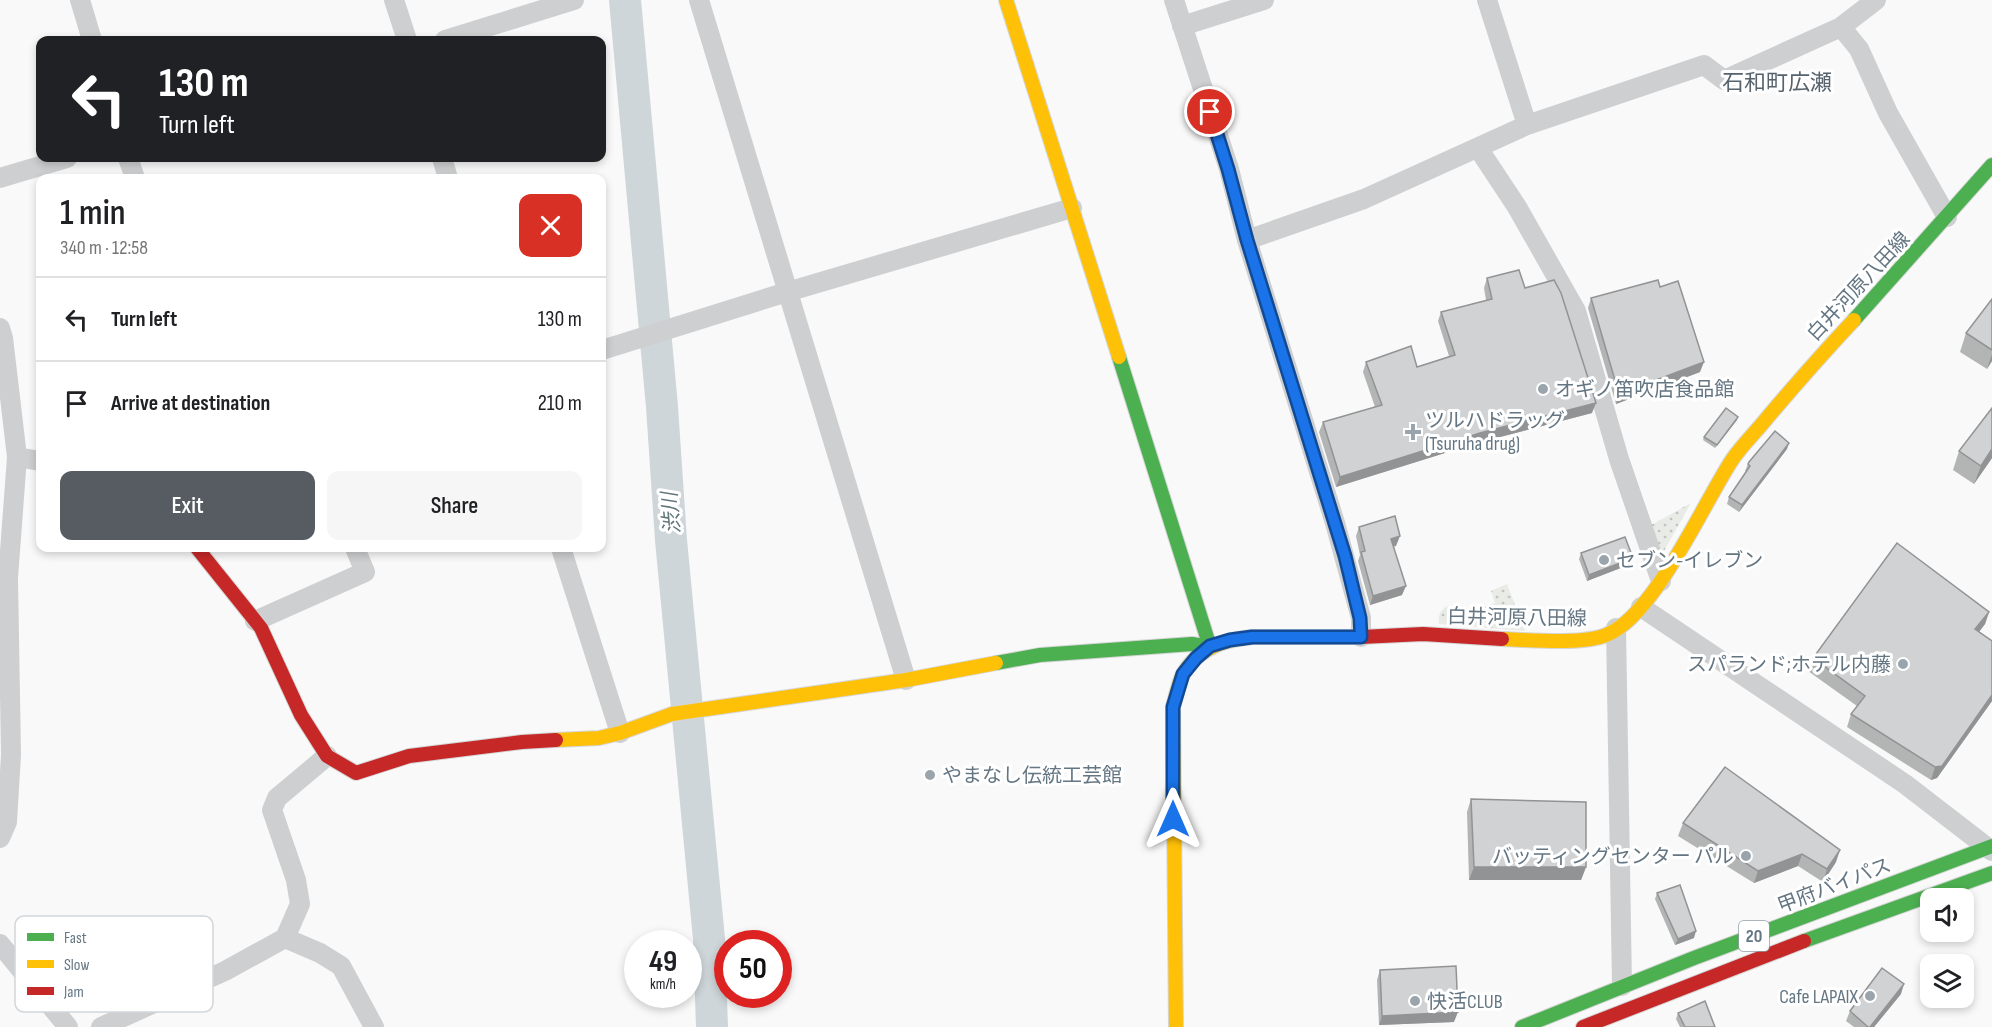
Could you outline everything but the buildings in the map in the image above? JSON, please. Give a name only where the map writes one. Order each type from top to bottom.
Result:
[{"type":"main road","points":[[1006,0],[1210,646]]},
{"type":"main road","name":"白井河原八田線","points":[[1210,646],[1252,637],[1361,637],[1423,634],[1576,640],[1606,635],[1626,622],[1661,581],[1733,459],[1806,372],[1992,165]]},
{"type":"main road","points":[[200,552],[261,628],[301,715],[327,756],[356,773],[409,756],[522,742],[599,738],[620,733],[672,714],[906,680],[1040,655],[1192,644],[1210,646]]},
{"type":"main road","points":[[1176,1027],[1173,707],[1183,674],[1210,646]]},
{"type":"main road","name":"甲府バイパス","points":[[1522,1027],[1622,986],[1991,848]]},
{"type":"main road","name":"20","points":[[1583,1027],[1862,919],[1992,873]]},
{"type":"street","points":[[80,0],[92,36]]},
{"type":"street","points":[[394,0],[406,36]]},
{"type":"street","points":[[458,36],[574,0]]},
{"type":"street","points":[[699,0],[906,680]]},
{"type":"street","points":[[1174,0],[1228,169],[1247,240],[1347,563],[1360,618],[1361,637]]},
{"type":"street","points":[[1182,26],[1264,0]]},
{"type":"street","points":[[1487,0],[1527,125]]},
{"type":"street","points":[[1247,240],[1364,199],[1527,125],[1704,64],[1724,80],[1841,27],[1876,0]]},
{"type":"street","points":[[1841,27],[1859,49],[1888,113],[1947,217]]},
{"type":"street","points":[[1478,148],[1517,207],[1576,311],[1619,459],[1661,581]]},
{"type":"street","points":[[0,178],[54,162]]},
{"type":"street","points":[[606,349],[787,292],[1072,208]]},
{"type":"street","points":[[0,328],[17,457],[8,578],[11,754],[7,822],[0,838]]},
{"type":"street","points":[[17,457],[36,460]]},
{"type":"street","points":[[255,621],[366,572],[357,552]]},
{"type":"street","points":[[562,552],[620,733]]},
{"type":"street","points":[[1641,607],[1905,784],[1991,848]]},
{"type":"street","points":[[1616,628],[1622,986]]},
{"type":"street","points":[[213,976],[285,938],[300,904],[296,880],[272,810],[277,798],[327,756]]},
{"type":"street","points":[[285,938],[320,953],[341,966],[374,1027]]},
{"type":"street","points":[[0,944],[15,962]]},
{"type":"street","points":[[56,1012],[68,1027]]},
{"type":"street","points":[[101,1027],[134,1012]]},
{"type":"shaded area","points":[[1691,503],[1660,558],[1651,525]]},
{"type":"shaded area","points":[[1507,584],[1525,631],[1439,624],[1440,614],[1447,606],[1452,616],[1495,603],[1491,591]]},
{"type":"waterway","name":"渋川","points":[[625,0],[662,407],[671,540],[709,939],[712,1027]]},
{"type":"traffic: fast","points":[[1854,320],[1992,165]]},
{"type":"traffic: fast","points":[[996,663],[1040,655],[1192,644],[1210,647],[1119,357]]},
{"type":"traffic: fast","points":[[1522,1027],[1694,958],[1992,846]]},
{"type":"traffic: fast","points":[[1804,941],[1992,873]]},
{"type":"traffic: slow","points":[[1006,0],[1119,357]]},
{"type":"traffic: slow","points":[[1502,639],[1583,640],[1606,635],[1624,624],[1642,606],[1659,583],[1736,454],[1854,320]]},
{"type":"traffic: slow","points":[[1176,1027],[1173,707],[1181,678],[1193,661],[1214,646],[1238,639]]},
{"type":"traffic: slow","points":[[556,740],[599,738],[620,733],[672,714],[906,680],[996,663]]},
{"type":"traffic: jam","points":[[200,552],[261,628],[301,715],[327,756],[356,773],[409,756],[556,740]]},
{"type":"traffic: jam","points":[[1238,639],[1423,634],[1502,639]]},
{"type":"traffic: jam","points":[[1583,1027],[1804,941]]},
{"type":"place","name":"オギノ笛吹店食品館","points":[[1543,389]]},
{"type":"place","name":"ツルハドラッグ (Tsuruha drug)","points":[[1413,432]]},
{"type":"place","name":"セブン-イレブン","points":[[1604,560]]},
{"type":"place","name":"スパランド;ホテル内藤","points":[[1903,664]]},
{"type":"place","name":"やまなし伝統工芸館","points":[[930,775]]},
{"type":"place","name":"バッティングセンター パル","points":[[1746,856]]},
{"type":"place","name":"Cafe LAPAIX","points":[[1870,996]]},
{"type":"place","name":"快活CLUB","points":[[1415,1001]]},
{"type":"district","name":"石和町広瀬","points":[[1777,82]]},
{"type":"route","points":[[1173,819],[1173,707],[1183,674],[1196,658],[1210,646],[1252,637],[1306,635],[1361,637],[1360,618],[1345,556],[1247,240],[1210,112]]}]
